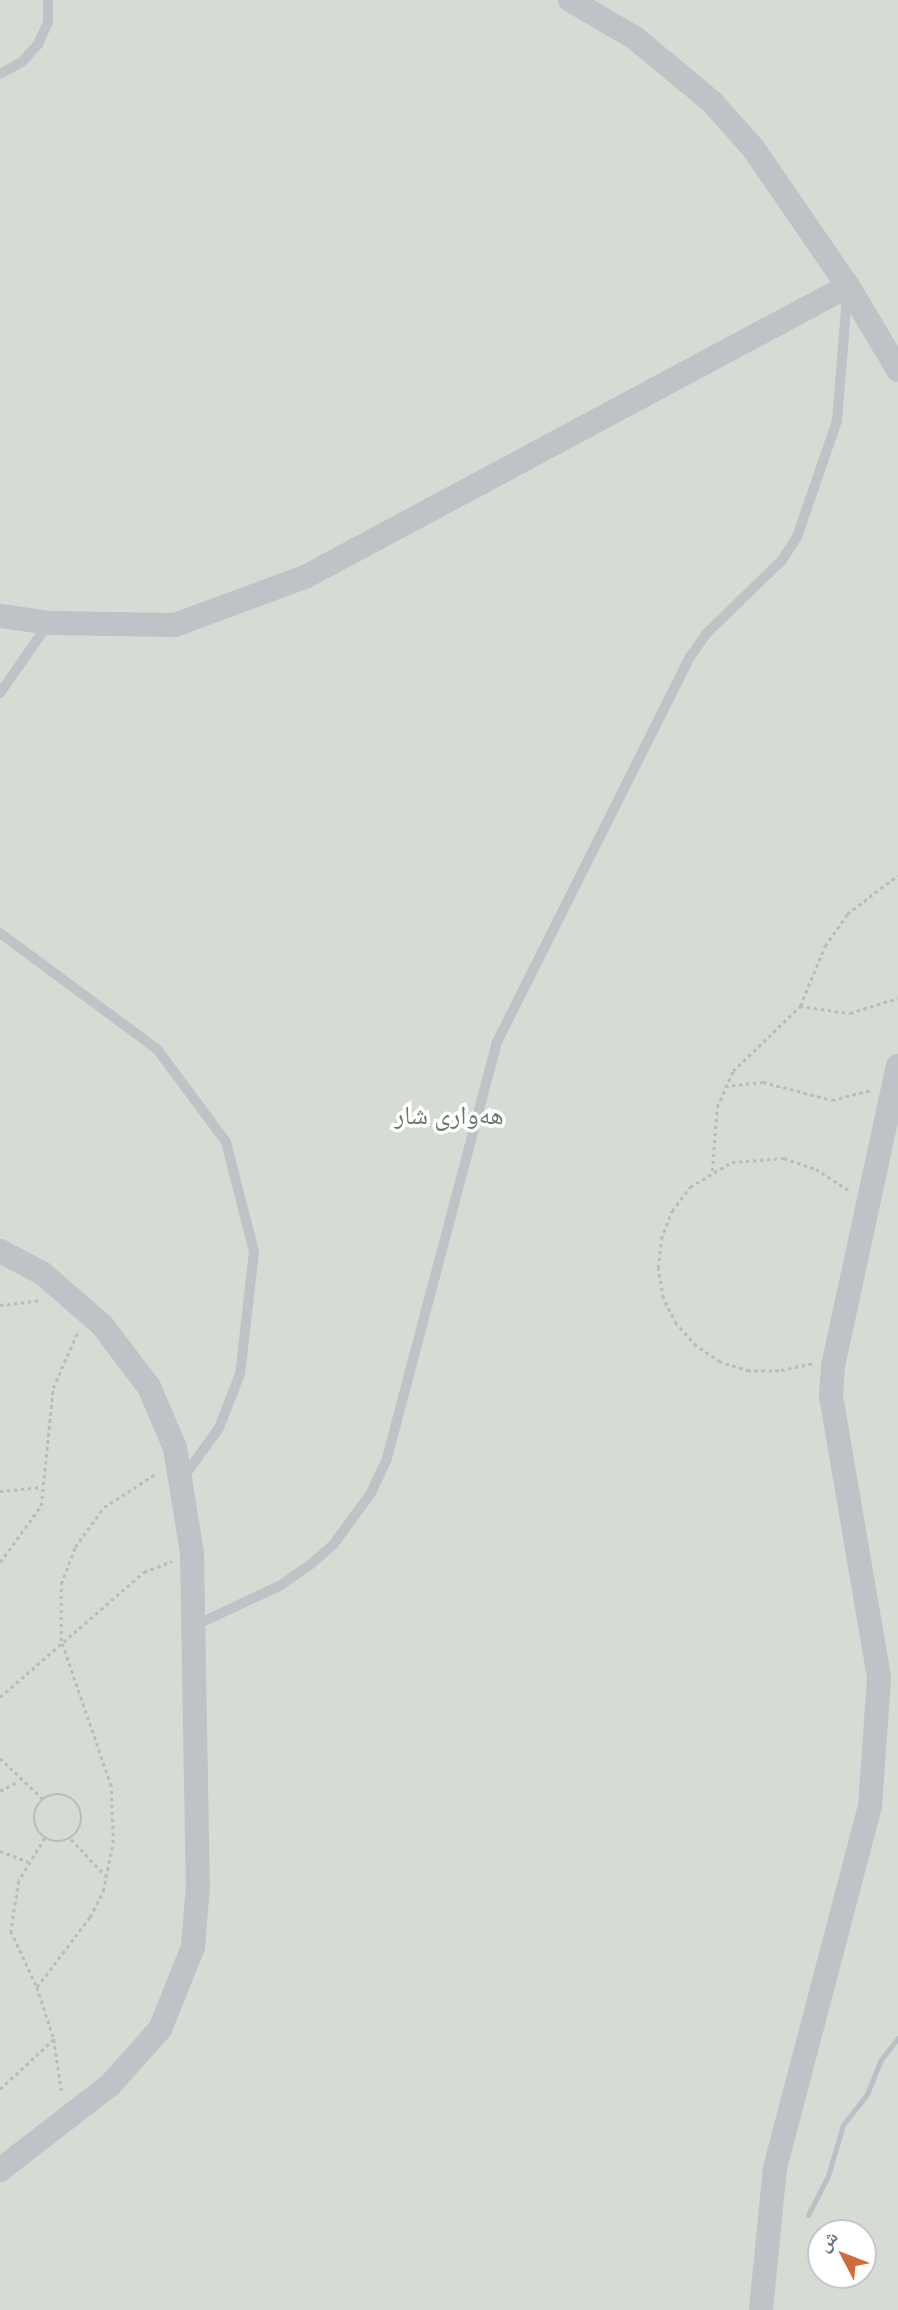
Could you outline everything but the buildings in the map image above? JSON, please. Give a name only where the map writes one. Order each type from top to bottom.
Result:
[{"type":"street","points":[[570,0],[635,38],[712,102],[753,148],[848,286],[898,370]]},
{"type":"street","points":[[0,616],[50,623],[175,625],[305,578],[848,286]]},
{"type":"street","points":[[761,2310],[775,2168],[870,1807],[876,1744],[875,1642],[836,1433],[833,1366],[896,1073]]},
{"type":"street","points":[[0,1251],[73,1297],[92,1316],[157,1402],[182,1472],[192,1553],[198,1886],[193,1947],[160,2029],[138,2058],[67,2121],[0,2170]]},
{"type":"lane","points":[[0,74],[22,62],[38,44],[48,23],[48,0]]},
{"type":"lane","points":[[194,1626],[281,1585],[311,1564],[333,1545],[372,1493],[387,1458],[496,1044],[691,657],[707,633],[782,560],[797,537],[836,421],[848,286]]},
{"type":"lane","points":[[0,693],[50,623]]},
{"type":"lane","points":[[0,933],[157,1049],[226,1142],[254,1252],[240,1374],[219,1428],[182,1472]]},
{"type":"path","points":[[712,1171],[714,1123],[725,1086],[745,1057],[800,1006],[838,926],[857,905],[898,875]]},
{"type":"path","points":[[800,1006],[850,1013],[898,998]]},
{"type":"path","points":[[725,1086],[763,1082],[832,1100],[896,1073]]},
{"type":"path","points":[[833,1366],[808,1363],[764,1372],[734,1368],[702,1351],[676,1324],[659,1283],[661,1238],[680,1198],[712,1171],[749,1158],[784,1158],[816,1169],[844,1190],[869,1195]]},
{"type":"path","points":[[0,1305],[73,1297]]},
{"type":"path","points":[[0,1562],[34,1520],[44,1487],[58,1371],[70,1343],[92,1316]]},
{"type":"path","points":[[37,1987],[83,1929],[107,1877],[114,1834],[111,1786],[61,1641],[61,1584],[83,1534],[122,1492],[182,1472]]},
{"type":"path","points":[[0,1491],[44,1487]]},
{"type":"path","points":[[0,1697],[61,1641],[144,1572],[192,1553]]},
{"type":"path","points":[[0,1758],[19,1780],[43,1799],[65,1795],[77,1804],[81,1819],[70,1838]]},
{"type":"path","points":[[0,1791],[19,1780]]},
{"type":"path","points":[[43,1799],[34,1819],[45,1838]]},
{"type":"path","points":[[45,1838],[70,1838],[107,1877]]},
{"type":"path","points":[[45,1838],[27,1862],[12,1905],[11,1931],[37,1987],[54,2039],[67,2121]]},
{"type":"path","points":[[0,1852],[27,1862]]},
{"type":"path","points":[[0,2089],[54,2039]]},
{"type":"green space","name":"هەواری شار","points":[[0,0],[898,0],[898,2310],[0,2310]]},
{"type":"waterway","points":[[808,2215],[828,2176],[843,2125],[867,2094],[880,2061],[898,2038]]}]
